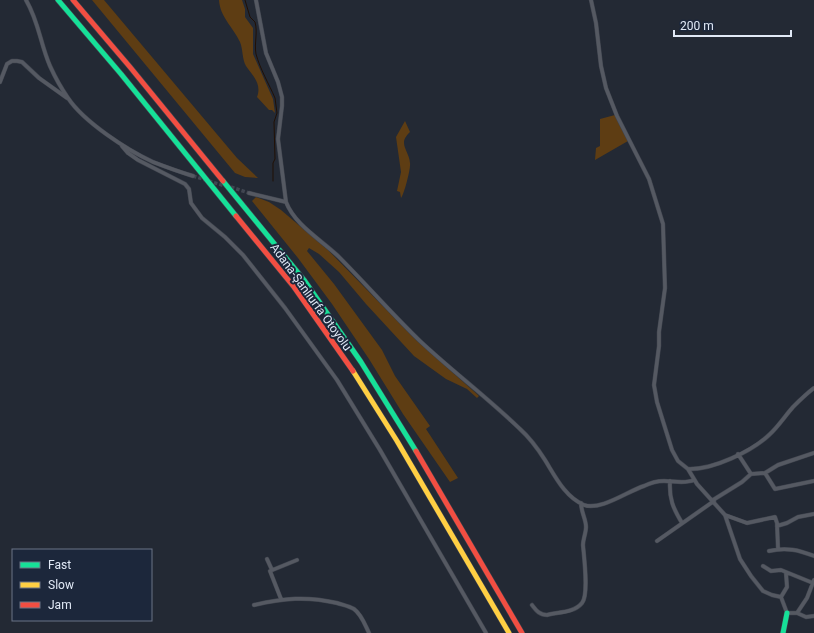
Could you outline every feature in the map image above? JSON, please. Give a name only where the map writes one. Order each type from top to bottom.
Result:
[{"type":"main road","name":"Adana-Şanlıurfa Otoyolu","points":[[58,0],[156,117],[294,287],[352,369],[397,441],[509,633]]},
{"type":"main road","name":"Adana-Şanlıurfa Otoyolu","points":[[73,0],[230,189],[308,286],[361,362],[406,435],[522,633]]},
{"type":"main road","points":[[783,633],[787,613]]},
{"type":"street","points":[[26,0],[36,22],[49,64],[68,98]]},
{"type":"street","points":[[256,0],[266,53],[278,82],[282,97],[278,139],[286,202],[290,211],[300,222],[339,258],[421,341],[522,431],[539,452],[564,489],[581,503],[587,506],[600,504],[613,500],[642,486],[663,481],[690,482],[694,480]]},
{"type":"street","points":[[591,0],[597,31],[601,66],[606,88],[622,128],[649,179],[663,224],[665,288],[664,307],[659,332],[659,346],[654,390],[673,453],[678,461],[688,469],[694,480],[725,515],[738,553],[747,571],[763,591],[768,594],[781,597]]},
{"type":"street","points":[[0,82],[7,64],[11,61],[17,60],[22,62],[39,78],[68,98],[87,118],[135,158],[185,184],[189,189],[191,202],[202,218],[236,248],[285,308],[318,353],[356,411],[428,531],[486,633]]},
{"type":"street","points":[[122,146],[153,162],[193,176]]},
{"type":"street","points":[[249,193],[286,202]]},
{"type":"street","points":[[688,469],[711,467],[758,444],[769,435],[804,395],[814,388]]},
{"type":"street","points":[[657,541],[742,482],[751,474],[764,472],[814,453]]},
{"type":"street","points":[[738,454],[751,474]]},
{"type":"street","points":[[764,472],[772,482],[775,489],[814,481]]},
{"type":"street","points":[[670,481],[669,492],[673,509],[682,523]]},
{"type":"street","points":[[532,605],[539,613],[547,615],[573,609],[579,606],[584,600],[586,573],[583,545],[586,526],[581,503]]},
{"type":"street","points":[[777,526],[798,517],[814,514]]},
{"type":"street","points":[[725,515],[747,523],[775,517],[778,548]]},
{"type":"street","points":[[770,550],[778,548],[795,549],[814,556]]},
{"type":"street","points":[[267,558],[272,570],[270,571],[281,599]]},
{"type":"street","points":[[272,570],[297,560]]},
{"type":"street","points":[[763,566],[771,571],[781,570],[814,582],[807,598],[797,613]]},
{"type":"street","points":[[781,597],[785,592],[786,573]]},
{"type":"street","points":[[781,597],[787,613],[797,613],[806,617],[814,616]]},
{"type":"street","points":[[254,606],[281,599],[316,599],[350,607],[359,614],[369,633]]},
{"type":"shaded area","points":[[92,0],[104,0],[237,158],[258,178],[245,177],[235,173]]},
{"type":"shaded area","points":[[219,0],[242,0],[245,9],[245,17],[253,28],[253,54],[273,99],[275,113],[272,110],[269,110],[257,97],[258,84],[246,66],[240,42],[224,17]]},
{"type":"shaded area","points":[[615,115],[628,141],[595,160],[596,148],[600,146],[600,119]]},
{"type":"shaded area","points":[[405,121],[410,132],[404,140],[404,144],[410,166],[401,198],[400,192],[397,191],[401,172],[396,137]]},
{"type":"shaded area","points":[[256,197],[269,202],[281,210],[328,250],[415,339],[479,396],[477,398],[467,389],[446,379],[414,356],[339,272],[319,254],[309,248],[307,251],[334,284],[382,350],[395,376],[430,426],[426,429],[458,478],[450,482],[403,414],[369,359],[332,304],[298,258],[252,201]]},
{"type":"waterway","points":[[245,0],[250,17],[255,22],[256,54],[262,71],[275,98],[277,113],[274,122],[275,159],[273,163],[273,181]]},
{"type":"tunnel","points":[[193,176],[225,186]]},
{"type":"tunnel","points":[[231,187],[249,193]]},
{"type":"traffic: fast","points":[[58,0],[121,74],[236,216]]},
{"type":"traffic: fast","points":[[223,181],[304,280],[361,362],[416,451]]},
{"type":"traffic: fast","points":[[783,633],[787,613]]},
{"type":"traffic: slow","points":[[353,371],[397,441],[509,633]]},
{"type":"traffic: jam","points":[[73,0],[223,181]]},
{"type":"traffic: jam","points":[[236,216],[294,287],[353,371]]},
{"type":"traffic: jam","points":[[416,451],[522,633]]}]
